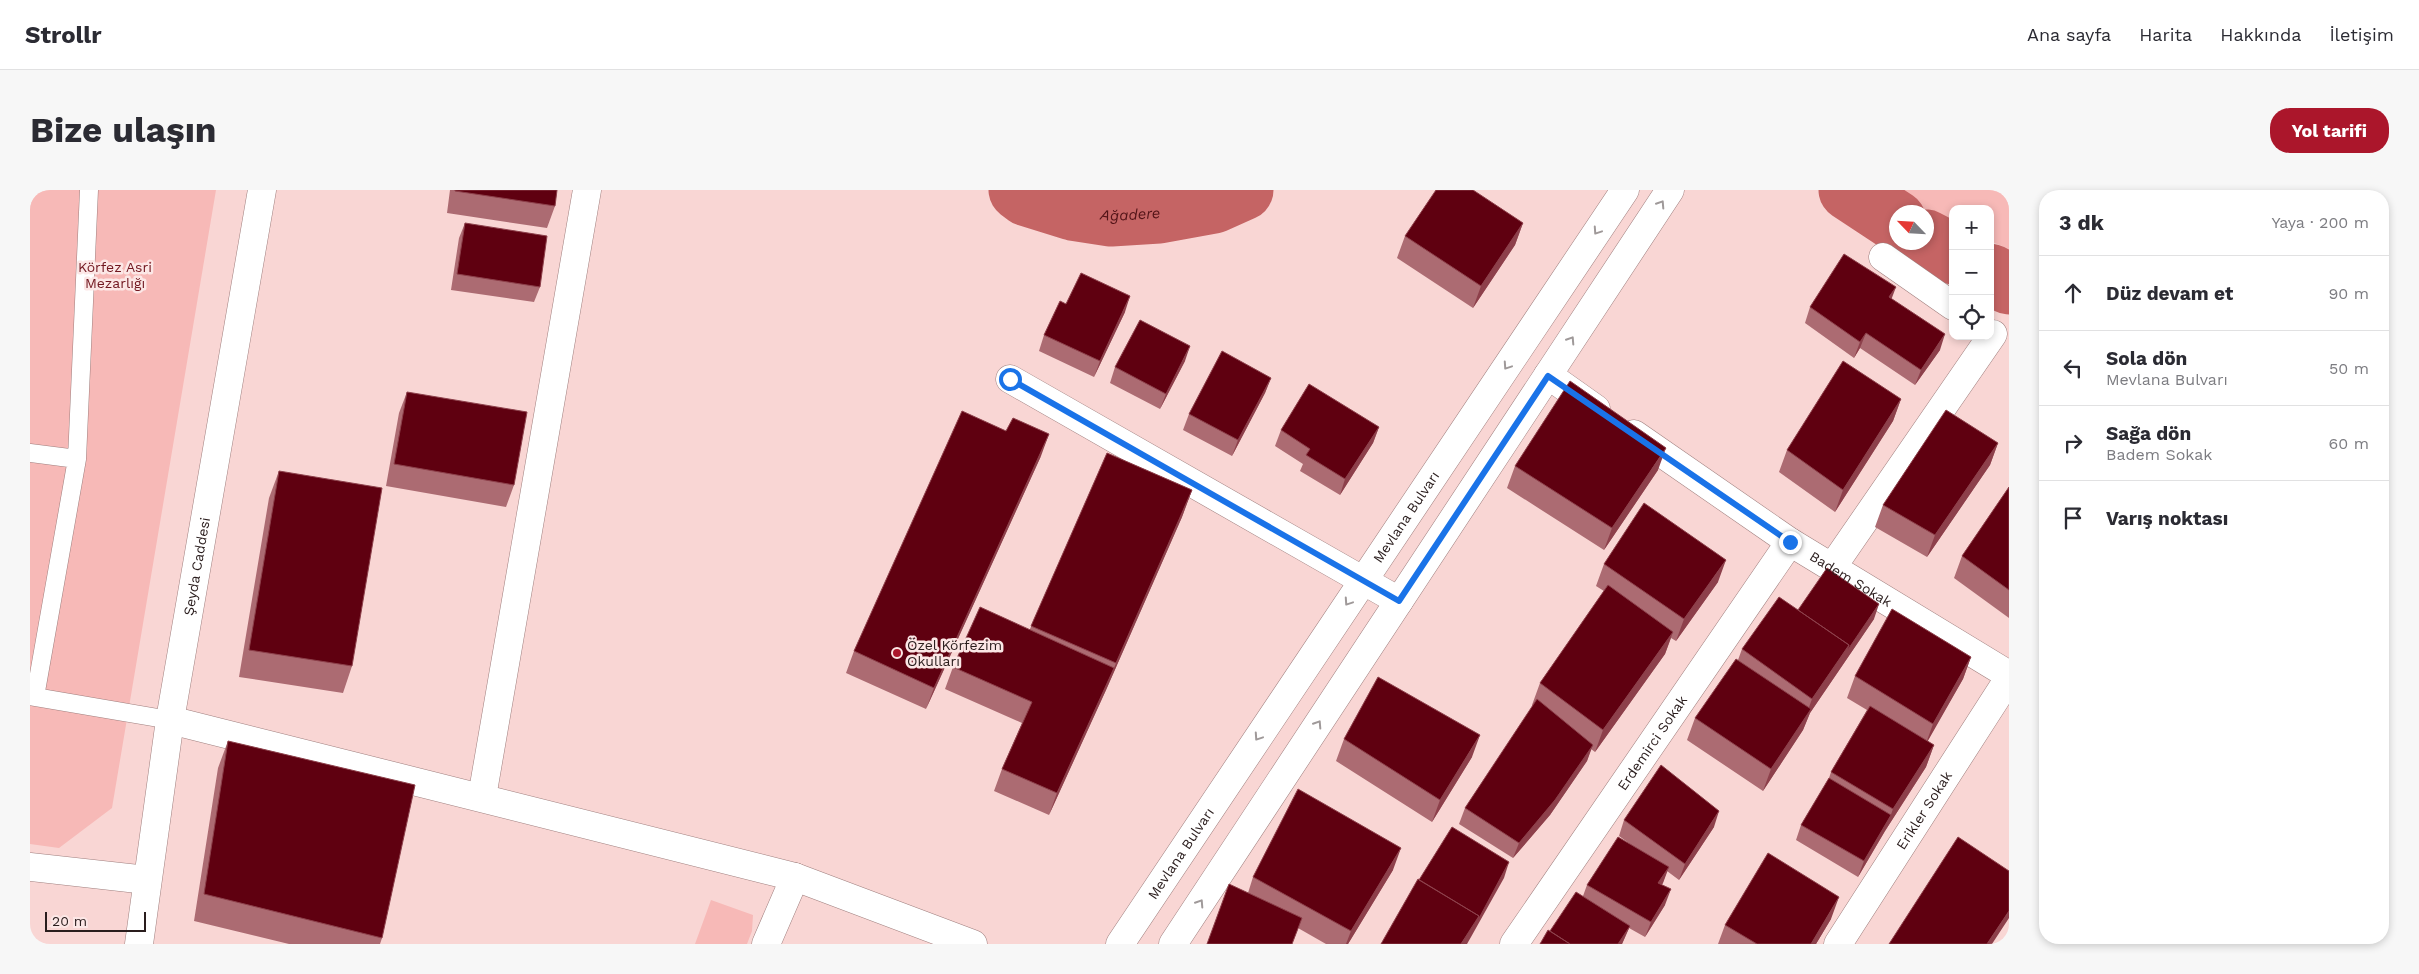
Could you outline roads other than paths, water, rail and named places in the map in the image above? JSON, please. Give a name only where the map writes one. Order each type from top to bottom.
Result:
[{"type":"street","name":"Şeyda Caddesi","points":[[138,944],[170,720],[262,190]]},
{"type":"street","points":[[482,798],[587,190]]},
{"type":"street","name":"Mevlana Bulvarı","points":[[1120,944],[1624,190]]},
{"type":"street","points":[[1173,944],[1670,190]]},
{"type":"street","points":[[1883,257],[1949,303]]},
{"type":"street","points":[[1832,566],[1997,336]]},
{"type":"street","name":"Badem Sokak","points":[[1548,376],[1790,542],[2009,676]]},
{"type":"street","points":[[1010,379],[1399,601]]},
{"type":"street","name":"Erdemirci Sokak","points":[[1514,944],[1790,542]]},
{"type":"street","name":"Erikler Sokak","points":[[1838,944],[2009,676]]},
{"type":"street","points":[[170,720],[795,877],[973,944]]},
{"type":"street","points":[[30,867],[147,880]]},
{"type":"street","points":[[766,944],[795,877]]},
{"type":"lane","points":[[88,190],[77,459],[33,697],[170,720]]},
{"type":"lane","points":[[30,453],[77,459]]},
{"type":"waterway","name":"Ağadere","points":[[1019,190],[1027,196],[1072,210],[1111,216],[1159,213],[1214,203],[1243,190]]},
{"type":"waterway","name":"Ağadere","points":[[1849,190],[1889,216]]},
{"type":"waterway","name":"Ağadere","points":[[1934,244],[1949,252]]},
{"type":"waterway","name":"Ağadere","points":[[1994,276],[2009,284]]},
{"type":"place","name":"Özel Körfezim Okulları","points":[[897,653]]},
{"type":"park label","name":"Körfez Asri Mezarlığı","points":[[115,276]]}]
